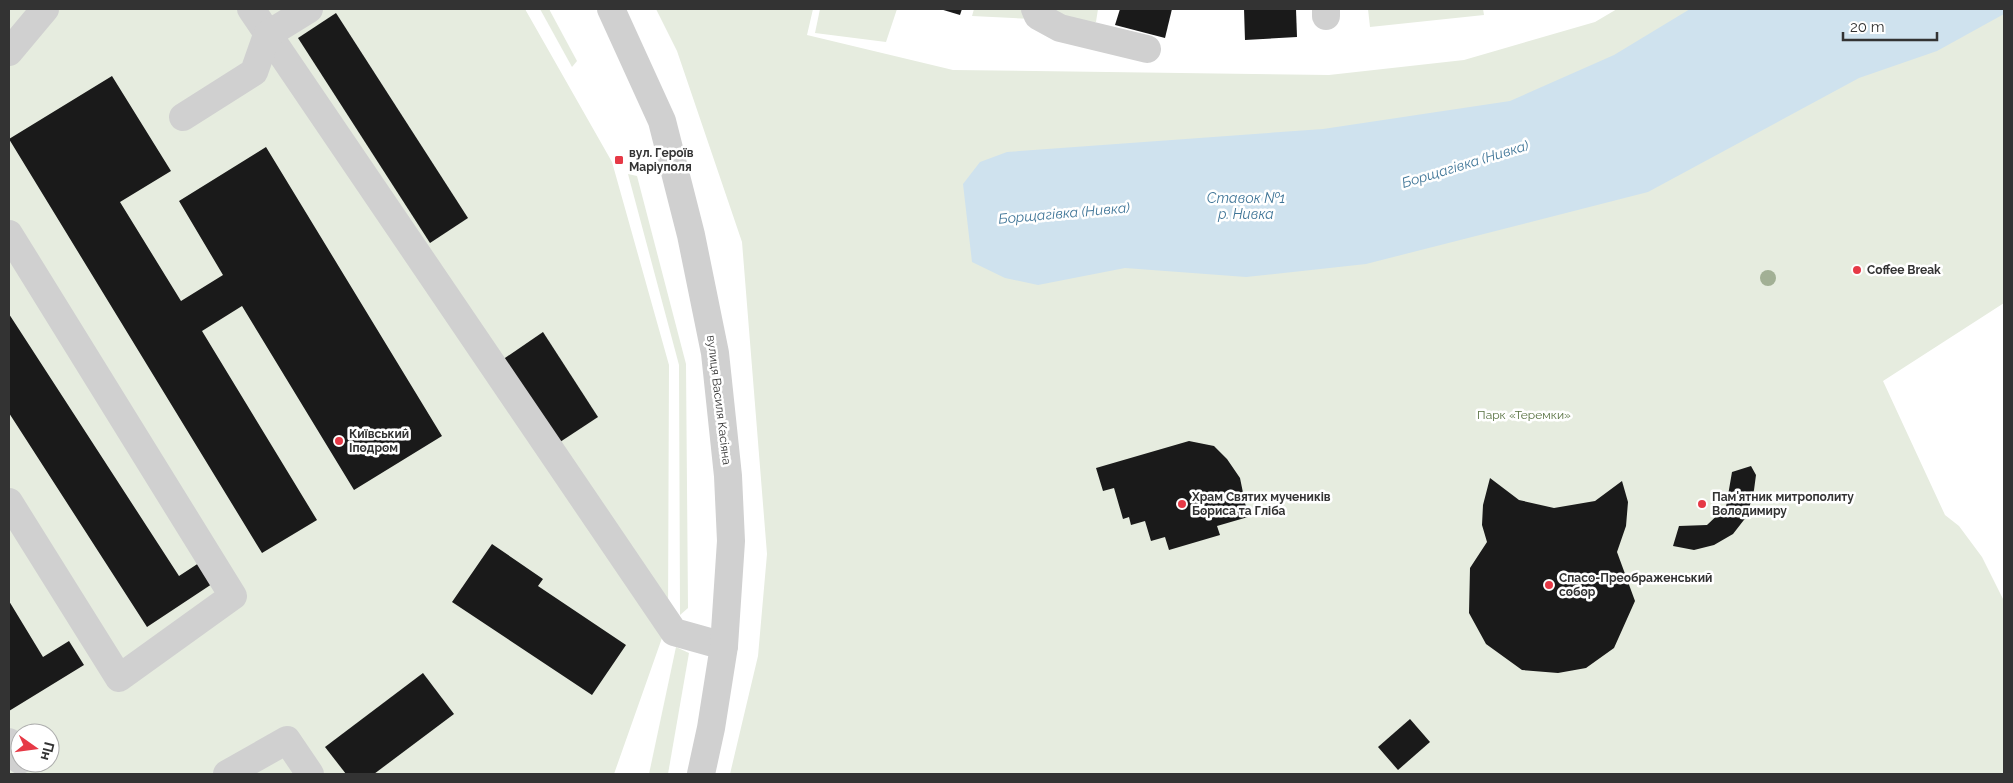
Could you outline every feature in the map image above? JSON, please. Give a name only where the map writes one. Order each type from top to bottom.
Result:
[{"type":"street","points":[[9,52],[45,9]]},
{"type":"street","points":[[251,9],[674,632],[724,646]]},
{"type":"street","points":[[183,117],[254,72],[267,35],[309,9]]},
{"type":"street","name":"вулиця Василя Касіяна","points":[[611,9],[662,121],[691,235],[715,353],[728,476],[731,541],[724,646],[711,728],[701,774]]},
{"type":"street","points":[[1035,9],[1038,16],[1060,28],[1147,50]]},
{"type":"street","points":[[9,234],[233,596],[119,678],[9,502]]},
{"type":"street","points":[[227,774],[287,740],[310,774]]},
{"type":"green space","name":"Київський Іподром","points":[[9,9],[525,9],[612,162],[669,365],[668,621],[614,774],[9,774]]},
{"type":"green space","points":[[540,9],[549,9],[577,61],[572,67]]},
{"type":"green space","name":"Парк «Теремки»","points":[[656,9],[813,9],[807,35],[953,70],[1329,75],[1464,60],[1595,22],[1617,9],[2004,9],[2004,303],[1883,381],[1945,515],[1959,526],[1982,557],[2004,601],[2004,774],[730,774],[758,656],[767,554],[742,242],[677,51]]},
{"type":"green space","points":[[820,9],[897,9],[886,42],[815,33]]},
{"type":"green space","points":[[974,9],[1098,9],[1096,22],[972,16]]},
{"type":"green space","points":[[1368,9],[1483,9],[1484,15],[1370,27]]},
{"type":"green space","points":[[628,174],[637,176],[686,364],[688,608],[680,615],[679,365]]},
{"type":"green space","points":[[676,647],[689,653],[668,774],[649,774]]},
{"type":"water","name":"Ставок №1 р. Нивка","points":[[1690,9],[2004,9],[2004,14],[1937,51],[1859,78],[1648,192],[1366,264],[1246,277],[1125,268],[1038,285],[1005,278],[972,262],[963,184],[980,162],[1007,152],[1323,129],[1510,101],[1614,55]]},
{"type":"building","points":[[940,9],[962,9],[960,15]]},
{"type":"building","points":[[1120,9],[1172,9],[1165,38],[1115,25]]},
{"type":"building","points":[[1244,9],[1296,9],[1297,37],[1245,40]]},
{"type":"building","points":[[336,13],[468,218],[430,243],[298,38]]},
{"type":"building","points":[[112,76],[171,171],[120,202],[181,301],[223,275],[179,201],[266,147],[442,436],[354,490],[242,306],[202,331],[317,520],[262,553],[9,139]]},
{"type":"building","points":[[9,314],[179,576],[202,561],[215,582],[147,627],[9,413]]},
{"type":"building","points":[[543,332],[598,417],[557,444],[502,360]]},
{"type":"building","name":"Храм Святих мучеників Бориса та Гліба","points":[[1189,441],[1214,446],[1227,459],[1240,478],[1248,517],[1217,526],[1220,535],[1169,550],[1165,537],[1151,541],[1145,521],[1131,525],[1129,517],[1123,519],[1114,488],[1103,491],[1096,468]]},
{"type":"building","points":[[1751,466],[1756,475],[1754,490],[1747,516],[1733,534],[1714,545],[1694,550],[1673,546],[1679,526],[1707,525],[1726,507],[1732,472]]},
{"type":"building","name":"Спасо-Преображенський собор","points":[[1490,478],[1519,500],[1554,508],[1595,501],[1622,481],[1628,502],[1626,526],[1617,552],[1635,601],[1614,648],[1586,668],[1558,673],[1522,670],[1486,644],[1469,613],[1470,568],[1487,542],[1482,525],[1483,505]]},
{"type":"building","points":[[492,544],[543,579],[538,586],[626,645],[592,695],[452,602]]},
{"type":"building","points":[[9,601],[43,657],[69,641],[84,665],[9,711]]},
{"type":"building","points":[[423,673],[454,714],[374,774],[346,774],[325,747]]},
{"type":"building","points":[[1410,719],[1430,742],[1398,770],[1378,747]]},
{"type":"place","name":"вул. Героїв Маріуполя","points":[[619,160]]},
{"type":"place","name":"Coffee Break","points":[[1857,270]]},
{"type":"place","name":"Київський Іподром","points":[[339,441]]},
{"type":"place","name":"Храм Святих мучеників Бориса та Гліба","points":[[1182,504]]},
{"type":"place","name":"Пам'ятник митрополиту Володимиру","points":[[1702,504]]},
{"type":"place","name":"Спасо-Преображенський собор","points":[[1549,585]]},
{"type":"water label","name":"Борщагівка (Нивка)","points":[[1465,164]]},
{"type":"water label","name":"Борщагівка (Нивка)","points":[[1064,213]]}]
